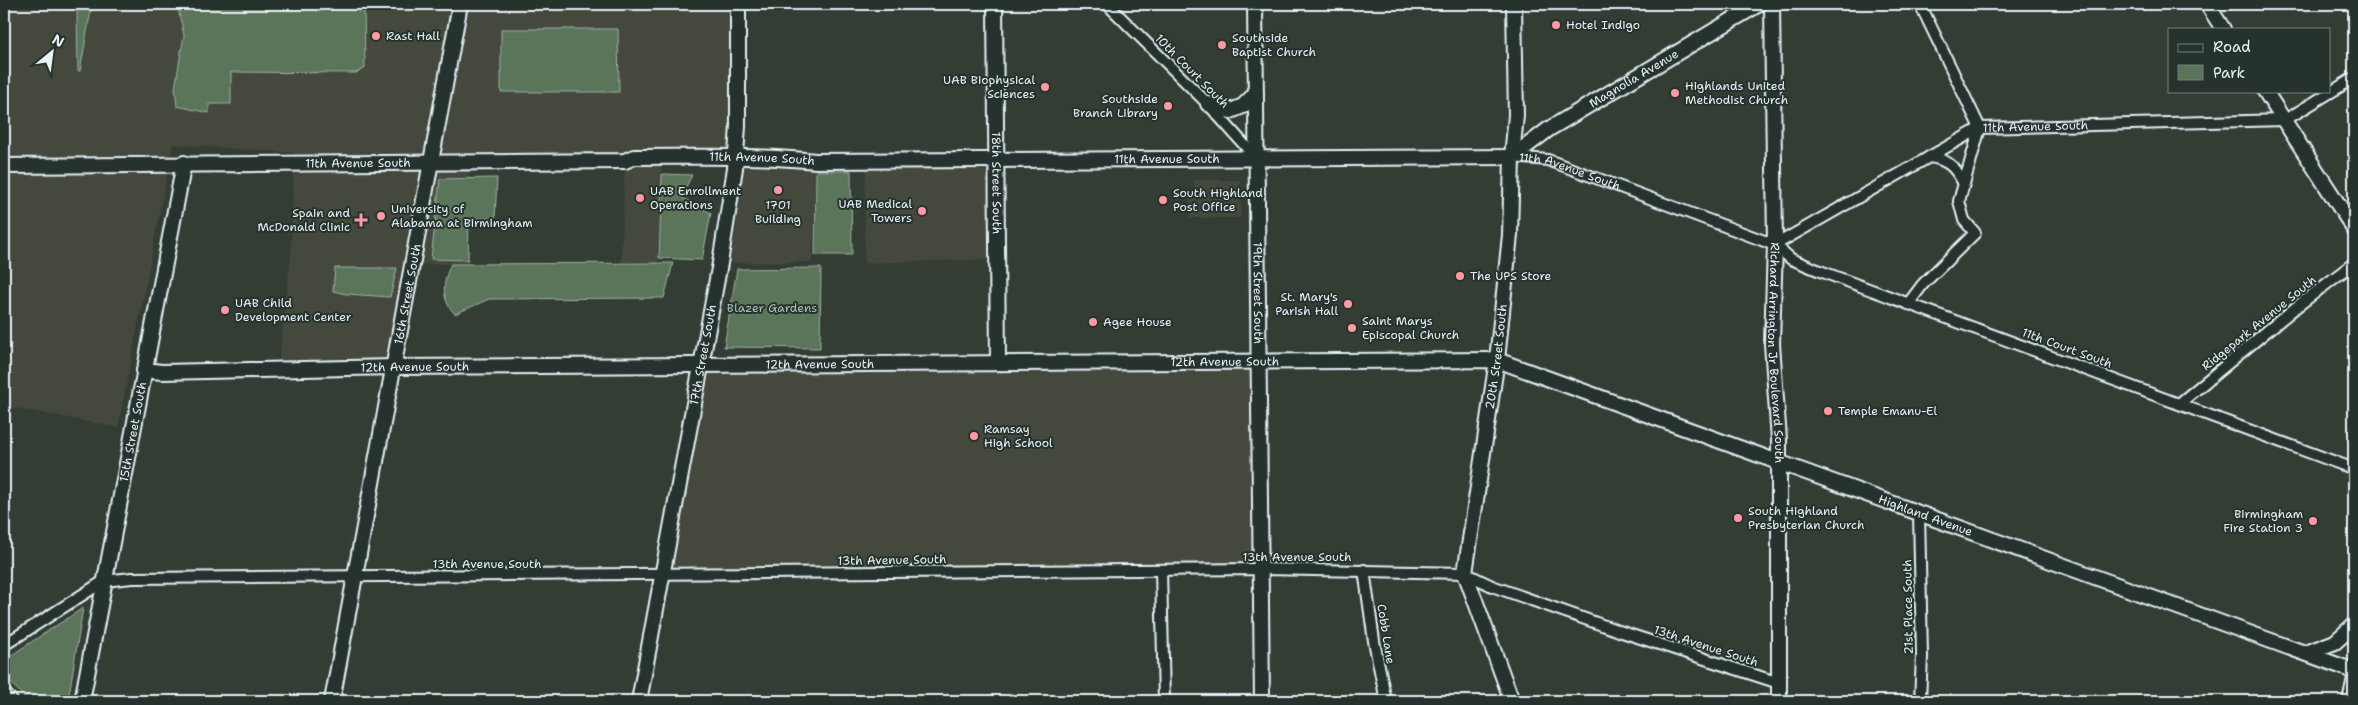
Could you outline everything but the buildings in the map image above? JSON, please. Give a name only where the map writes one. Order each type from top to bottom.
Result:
[{"type":"street","name":"16th Street South","points":[[332,701],[433,162],[460,4]]},
{"type":"street","name":"17th Street South","points":[[639,701],[720,263],[736,157],[738,126],[738,4]]},
{"type":"street","name":"18th Street South","points":[[994,4],[998,362]]},
{"type":"street","name":"10th Court South","points":[[1107,4],[1208,104],[1256,158]]},
{"type":"street","name":"19th Street South","points":[[1255,4],[1262,701]]},
{"type":"street","name":"20th Street South","points":[[1512,701],[1465,573],[1497,360],[1510,235],[1512,157],[1516,115],[1514,4]]},
{"type":"street","name":"Magnolia Avenue","points":[[1512,157],[1549,129],[1759,4]]},
{"type":"street","name":"Richard Arrington Jr Boulevard South","points":[[1772,4],[1775,245],[1772,344],[1779,440],[1779,701]]},
{"type":"street","points":[[1908,304],[1923,284],[1975,233],[1964,220],[1959,201],[1980,128],[1920,4]]},
{"type":"street","points":[[2207,4],[2222,28]]},
{"type":"street","points":[[2285,120],[2354,78]]},
{"type":"street","points":[[2266,92],[2354,229]]},
{"type":"street","points":[[1208,104],[1231,111],[1243,106],[1256,93]]},
{"type":"street","name":"11th Avenue South","points":[[4,166],[184,163],[625,161],[634,157],[765,156],[816,161],[1512,157],[1548,160],[1775,245],[1980,128],[2285,120]]},
{"type":"street","points":[[1929,157],[1941,158],[1952,165],[1963,182]]},
{"type":"street","name":"15th Street South","points":[[82,701],[184,163]]},
{"type":"street","name":"11th Court South","points":[[1775,245],[1791,259],[1908,304],[2180,402],[2354,469]]},
{"type":"street","name":"Ridgepark Avenue South","points":[[2180,402],[2354,263]]},
{"type":"street","name":"12th Avenue South","points":[[144,370],[162,372],[394,367],[1497,360]]},
{"type":"street","name":"Highland Avenue","points":[[1497,360],[2354,672]]},
{"type":"street","name":"21st Place South","points":[[1919,513],[1922,656],[1920,701]]},
{"type":"street","name":"13th Avenue South","points":[[4,645],[104,581],[132,578],[1261,569],[1364,570],[1465,573],[1492,586],[1619,631],[1780,683]]},
{"type":"street","points":[[1161,570],[1164,701]]},
{"type":"street","name":"Cobb Lane","points":[[1364,570],[1374,641],[1386,701]]},
{"type":"street","points":[[2306,653],[2334,642],[2354,625]]},
{"type":"street","points":[[2348,701],[2354,672]]},
{"type":"street","points":[[4,695],[10,701]]},
{"type":"shaded area","name":"University of Alabama at Birmingham","points":[[4,4],[743,4],[736,157],[996,159],[998,259],[864,263],[866,160],[816,161],[812,262],[720,263],[735,163],[661,161],[658,263],[621,263],[625,161],[469,162],[467,264],[414,264],[394,367],[278,369],[291,255],[294,153],[173,144],[118,427],[4,406],[6,352],[4,351]]},
{"type":"shaded area","points":[[1194,180],[1240,180],[1241,218],[1190,218],[1190,195],[1194,191]]},
{"type":"shaded area","name":"Ramsay High School","points":[[1258,361],[1261,569],[662,575],[701,366]]},
{"type":"green space","points":[[70,4],[92,4],[80,71],[78,71],[77,9],[70,9]]},
{"type":"green space","points":[[177,4],[364,4],[365,68],[356,73],[231,72],[231,104],[209,104],[209,113],[177,106],[175,88],[184,35]]},
{"type":"green space","points":[[501,29],[618,29],[619,92],[501,92]]},
{"type":"green space","points":[[816,171],[851,171],[852,255],[815,255]]},
{"type":"green space","points":[[662,174],[692,175],[681,197],[711,213],[702,260],[659,258]]},
{"type":"green space","points":[[497,178],[495,219],[469,219],[468,260],[431,259],[440,179]]},
{"type":"green space","points":[[673,263],[664,298],[489,299],[455,314],[447,302],[444,290],[451,264]]},
{"type":"green space","points":[[335,268],[397,268],[390,297],[346,294],[333,291]]},
{"type":"green space","name":"Blazer Gardens","points":[[821,268],[820,348],[724,347],[737,269]]},
{"type":"green space","points":[[83,608],[68,701],[28,701],[4,676],[4,660]]},
{"type":"place","name":"Hotel Indigo","points":[[1556,25]]},
{"type":"place","name":"Rast Hall","points":[[376,36]]},
{"type":"place","name":"Southside Baptist Church","points":[[1222,45]]},
{"type":"place","name":"UAB Biophysical Sciences","points":[[1045,87]]},
{"type":"place","name":"Highlands United Methodist Church","points":[[1675,93]]},
{"type":"place","name":"Southside Branch Library","points":[[1168,106]]},
{"type":"place","name":"1701 Building","points":[[778,190]]},
{"type":"place","name":"UAB Enrollment Operations","points":[[640,198]]},
{"type":"place","name":"South Highland Post Office","points":[[1163,200]]},
{"type":"place","name":"UAB Medical Towers","points":[[922,211]]},
{"type":"place","name":"University of Alabama at Birmingham","points":[[381,216]]},
{"type":"place","name":"Spain and McDonald Clinic","points":[[361,220]]},
{"type":"place","name":"The UPS Store","points":[[1460,276]]},
{"type":"place","name":"St. Mary's Parish Hall","points":[[1348,304]]},
{"type":"place","name":"UAB Child Development Center","points":[[225,310]]},
{"type":"place","name":"Agee House","points":[[1093,322]]},
{"type":"place","name":"Saint Marys Episcopal Church","points":[[1352,328]]},
{"type":"place","name":"Temple Emanu-El","points":[[1828,411]]},
{"type":"place","name":"Ramsay High School","points":[[974,436]]},
{"type":"place","name":"South Highland Presbyterian Church","points":[[1738,518]]},
{"type":"place","name":"Birmingham Fire Station 3","points":[[2313,521]]}]
